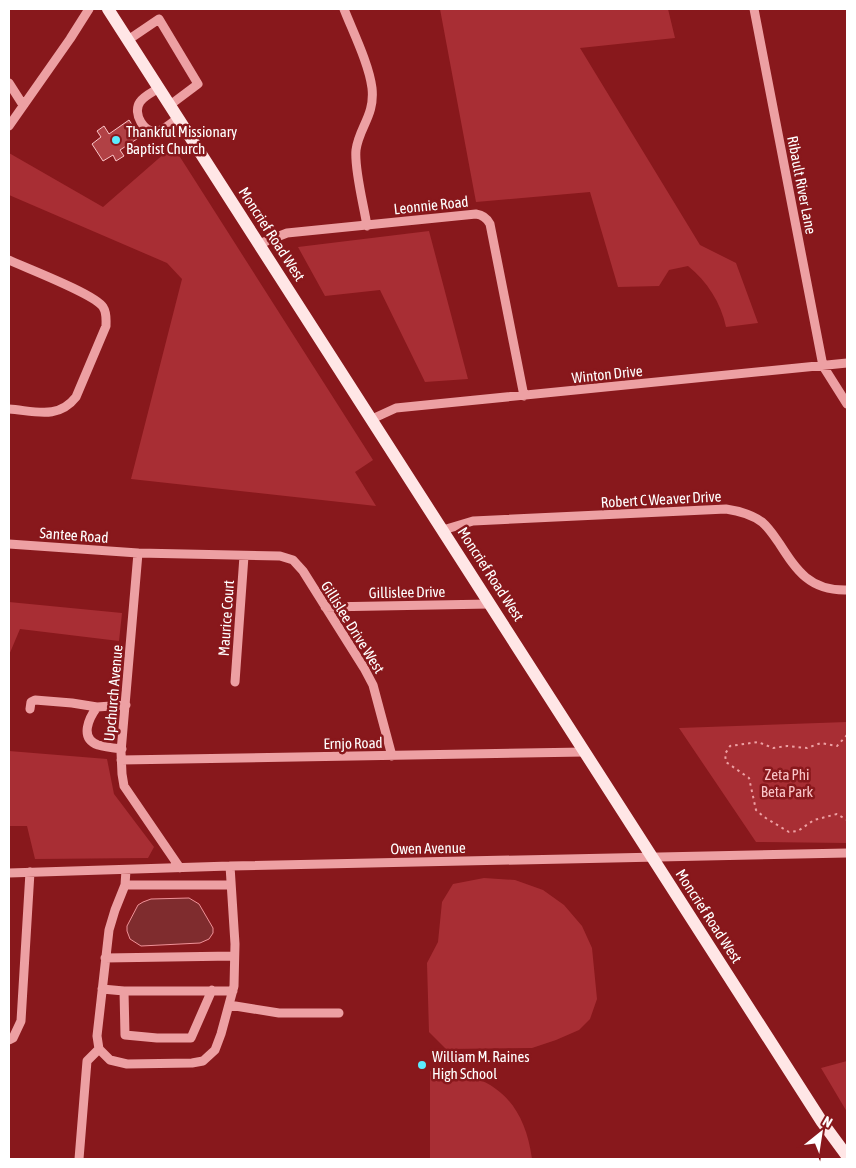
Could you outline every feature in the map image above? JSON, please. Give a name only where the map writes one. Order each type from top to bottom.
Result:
[{"type":"main road","name":"Moncrief Road West","points":[[108,9],[822,1122],[847,1156]]},
{"type":"street","points":[[9,126],[89,9]]},
{"type":"street","points":[[344,9],[370,76],[372,88],[371,109],[360,135],[356,152],[367,226]]},
{"type":"street","name":"Ribault River Lane","points":[[754,9],[823,366]]},
{"type":"street","points":[[128,40],[159,19],[198,84],[170,105]]},
{"type":"street","points":[[9,83],[23,105]]},
{"type":"street","points":[[159,88],[141,100],[137,108],[137,115],[143,125],[154,131],[160,131],[178,118]]},
{"type":"street","name":"Leonnie Road","points":[[259,244],[287,233],[481,215],[488,220],[524,396]]},
{"type":"street","points":[[9,260],[90,296],[103,307],[106,315],[106,326],[76,397],[65,408],[49,412],[9,409]]},
{"type":"street","name":"Winton Drive","points":[[372,419],[396,408],[823,366],[847,362]]},
{"type":"street","points":[[823,366],[847,404]]},
{"type":"street","name":"Robert C Weaver Drive","points":[[443,530],[473,522],[726,509],[740,511],[756,518],[770,529],[797,570],[805,578],[828,589],[847,590]]},
{"type":"street","name":"Santee Road","points":[[9,544],[138,553]]},
{"type":"street","points":[[138,553],[244,556]]},
{"type":"street","name":"Upchurch Avenue","points":[[138,553],[121,760],[124,786],[180,868]]},
{"type":"street","name":"Gillislee Drive West","points":[[244,556],[263,554],[288,557],[303,571],[373,685],[392,756]]},
{"type":"street","name":"Maurice Court","points":[[235,682],[244,556]]},
{"type":"street","name":"Gillislee Drive","points":[[324,607],[490,604]]},
{"type":"street","points":[[30,708],[31,702],[35,700],[72,703],[97,708],[126,705]]},
{"type":"street","points":[[97,708],[87,724],[87,732],[90,739],[96,744],[122,749]]},
{"type":"street","name":"Ernjo Road","points":[[121,760],[585,752]]},
{"type":"street","name":"Owen Avenue","points":[[9,873],[230,866],[847,853]]},
{"type":"street","points":[[126,870],[125,885],[109,930],[97,1036],[99,1049],[110,1060],[127,1064],[192,1063],[203,1061],[215,1050],[233,991],[234,956],[230,866]]},
{"type":"street","points":[[11,1039],[21,1021],[30,872]]},
{"type":"street","points":[[125,885],[231,885]]},
{"type":"street","points":[[105,958],[234,956]]},
{"type":"street","points":[[102,989],[124,991],[233,991]]},
{"type":"street","points":[[124,991],[124,1035],[157,1038],[191,1038],[212,990]]},
{"type":"street","points":[[229,1005],[279,1013],[339,1013]]},
{"type":"street","points":[[79,1159],[87,1061],[99,1049]]},
{"type":"path","points":[[847,735],[838,746],[821,743],[807,748],[786,746],[773,748],[758,742],[730,746],[725,754],[726,762],[749,778],[756,810],[776,825],[789,832],[798,831],[814,820],[837,814],[847,820]]},
{"type":"green space","points":[[440,9],[668,9],[675,38],[580,48],[700,245],[736,263],[758,323],[726,327],[717,301],[701,278],[688,266],[669,270],[659,286],[618,287],[590,192],[476,202]]},
{"type":"green space","points":[[173,146],[373,460],[355,472],[376,506],[131,479],[182,279],[167,263],[9,195],[9,153],[103,207]]},
{"type":"green space","points":[[429,231],[468,379],[425,382],[380,290],[325,296],[298,247]]},
{"type":"green space","points":[[9,602],[122,613],[119,641],[20,629],[9,655]]},
{"type":"green space","name":"Zeta Phi Beta Park","points":[[847,722],[847,843],[756,842],[679,728]]},
{"type":"green space","points":[[9,751],[107,759],[114,794],[154,847],[148,858],[35,859],[27,826],[9,826]]},
{"type":"green space","points":[[484,878],[515,880],[543,890],[564,905],[582,926],[592,948],[597,999],[590,1019],[579,1030],[532,1048],[446,1049],[429,1032],[427,963],[438,942],[442,902],[453,884]]},
{"type":"green space","points":[[847,1061],[847,1112],[821,1068]]},
{"type":"green space","points":[[430,1071],[451,1072],[470,1076],[487,1083],[500,1092],[512,1105],[521,1120],[528,1138],[532,1159],[430,1159]]},
{"type":"shaded area","points":[[189,898],[199,904],[213,928],[213,933],[209,939],[200,943],[141,946],[130,939],[127,926],[138,905],[151,899]]},
{"type":"building","name":"Thankful Missionary Baptist Church","points":[[129,120],[140,137],[120,150],[124,156],[116,161],[113,155],[103,161],[92,144],[101,137],[97,131],[104,126],[109,134]]},
{"type":"place","name":"Thankful Missionary Baptist Church","points":[[116,140]]},
{"type":"place","name":"William M. Raines High School","points":[[422,1065]]}]
